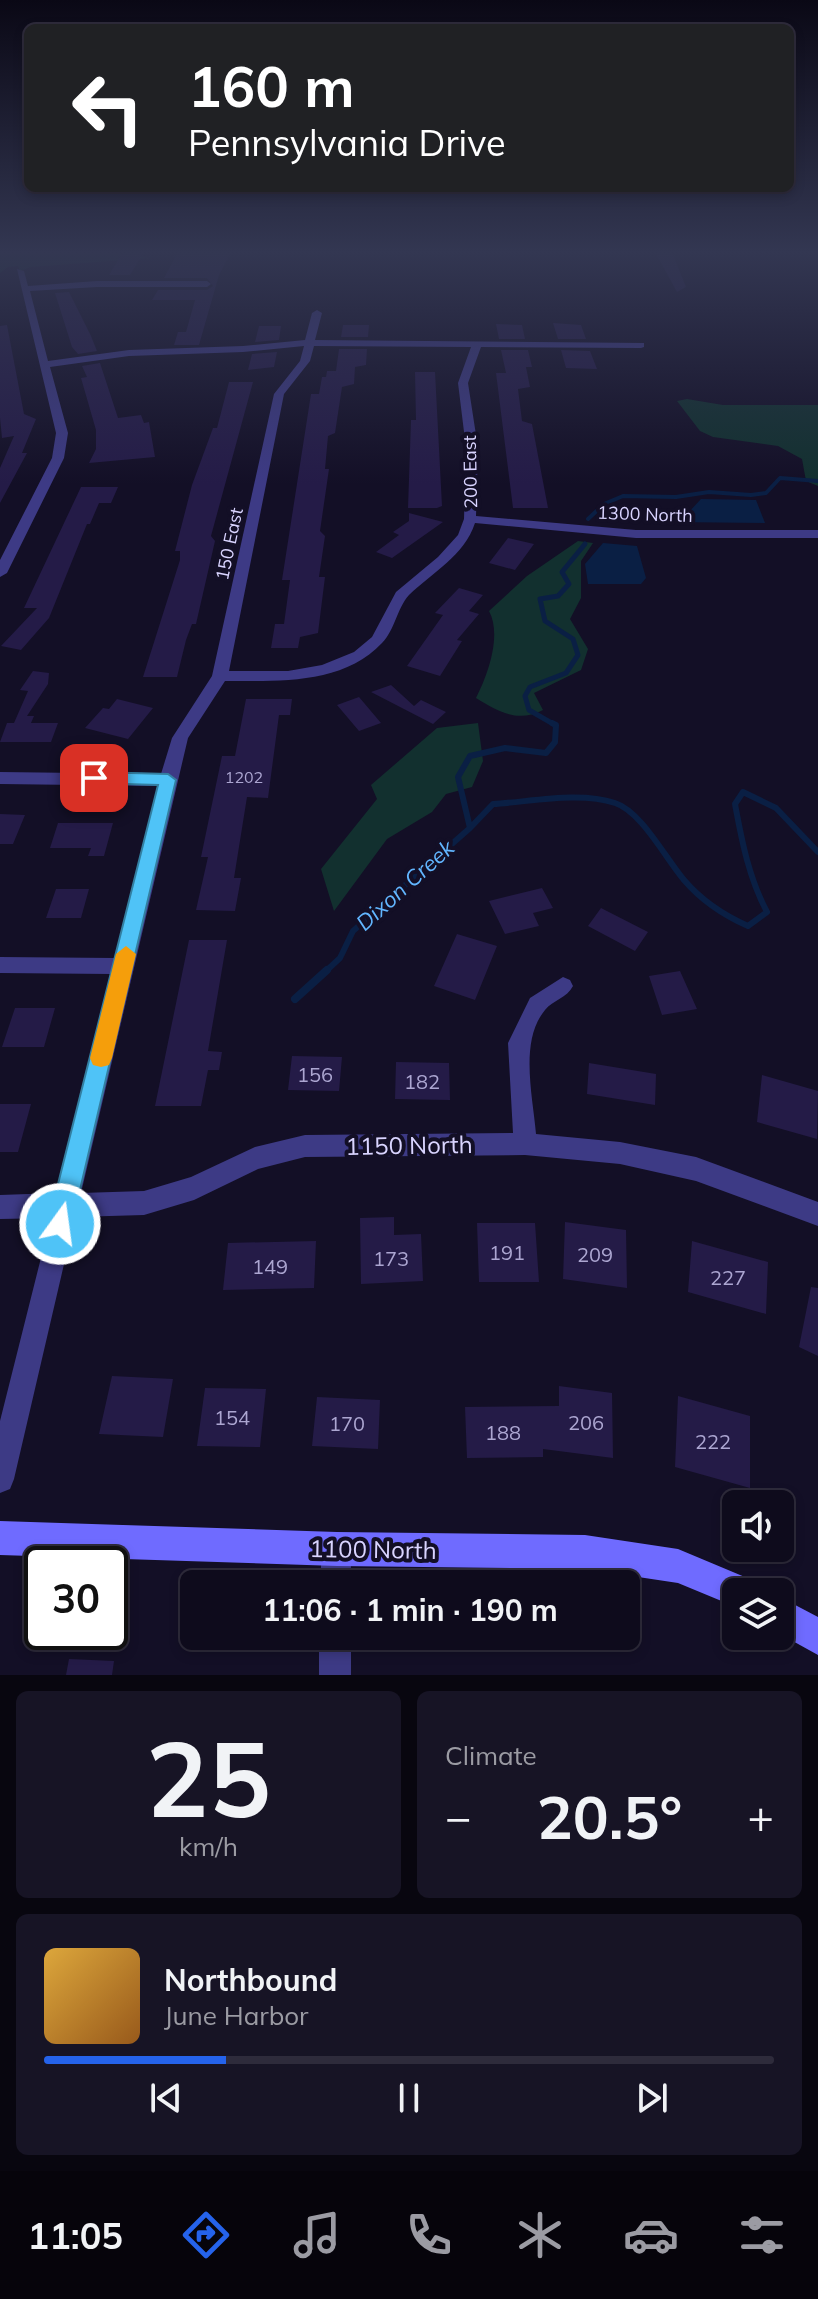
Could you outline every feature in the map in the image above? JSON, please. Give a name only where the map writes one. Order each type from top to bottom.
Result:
[{"type":"street","points":[[0,573],[61,445],[62,433],[34,328]]},
{"type":"street","name":"150 East","points":[[0,1479],[168,780],[180,738],[220,676],[279,394],[305,361],[314,328]]},
{"type":"street","points":[[44,365],[129,353],[218,351],[312,343],[641,345]]},
{"type":"street","name":"200 East","points":[[220,676],[288,676],[326,669],[359,655],[378,639],[401,595],[443,560],[464,536],[470,519],[472,448],[463,383],[477,344]]},
{"type":"street","name":"1300 North","points":[[470,519],[636,534],[818,534]]},
{"type":"street","points":[[0,540],[16,540]]},
{"type":"street","points":[[0,778],[168,780]]},
{"type":"street","points":[[0,965],[123,966]]},
{"type":"street","points":[[525,1144],[519,1043],[537,1004],[563,986]]},
{"type":"street","name":"1150 North","points":[[0,1207],[144,1203],[194,1188],[255,1158],[305,1146],[525,1144],[620,1153],[696,1169],[818,1214]]},
{"type":"street","name":"1100 North","points":[[0,1538],[337,1549],[585,1552],[678,1566],[722,1584]]},
{"type":"street","points":[[336,1570],[337,1549]]},
{"type":"street","points":[[794,1622],[818,1637]]},
{"type":"street","points":[[335,1650],[335,1675]]},
{"type":"green space","points":[[687,399],[723,405],[818,405],[818,486],[806,481],[802,459],[778,446],[713,437],[700,431],[677,401]]},
{"type":"green space","points":[[578,541],[593,543],[581,561],[581,598],[570,619],[588,649],[581,670],[534,693],[543,710],[534,714],[517,716],[493,708],[476,698],[489,667],[494,643],[493,621],[489,611],[527,576]]},
{"type":"green space","points":[[478,723],[483,761],[472,787],[446,794],[432,812],[387,839],[334,911],[321,869],[377,799],[371,785],[437,728]]},
{"type":"water","points":[[701,499],[756,500],[765,523],[671,522],[687,514]]},
{"type":"water","points":[[603,543],[637,546],[646,578],[641,584],[588,584],[585,564]]},
{"type":"building","points":[[0,328],[8,328],[24,414],[36,419],[22,453],[27,453],[0,503],[0,468],[14,436],[2,438]]},
{"type":"building","points":[[66,328],[87,328],[97,351],[78,354],[72,347]]},
{"type":"building","points":[[187,328],[204,328],[199,345],[174,345],[178,332],[186,332]]},
{"type":"building","points":[[258,328],[281,328],[279,340],[255,342]]},
{"type":"building","points":[[342,328],[369,328],[368,337],[341,337]]},
{"type":"building","points":[[497,328],[523,328],[525,339],[499,339]]},
{"type":"building","points":[[555,328],[582,328],[586,339],[558,339]]},
{"type":"building","points":[[339,349],[367,349],[366,365],[355,367],[354,384],[342,387],[335,433],[328,436],[325,469],[329,469],[320,531],[325,536],[319,577],[325,577],[318,633],[300,637],[298,648],[271,648],[275,624],[284,624],[290,580],[282,580],[311,394],[319,394],[322,377],[326,377],[327,371],[336,371]]},
{"type":"building","points":[[501,350],[528,350],[532,367],[526,367],[530,387],[518,389],[522,421],[532,424],[548,508],[513,508],[496,373],[506,373]]},
{"type":"building","points":[[561,350],[590,351],[597,369],[566,368]]},
{"type":"building","points":[[277,352],[274,367],[248,370],[252,354]]},
{"type":"building","points":[[100,363],[118,418],[141,415],[144,423],[149,422],[155,457],[89,463],[96,449],[96,430],[81,378],[87,377],[82,366]]},
{"type":"building","points":[[415,372],[435,372],[442,506],[437,508],[408,508],[411,420],[416,420]]},
{"type":"building","points":[[229,382],[253,382],[211,536],[215,541],[196,624],[192,624],[186,640],[177,677],[143,677],[180,560],[180,551],[175,551],[192,485],[213,428],[217,428]]},
{"type":"building","points":[[81,487],[118,487],[111,503],[99,503],[90,524],[87,524],[49,618],[21,650],[1,646],[37,608],[24,608]]},
{"type":"building","points":[[409,513],[443,522],[392,558],[376,552],[399,535],[393,532],[409,521]]},
{"type":"building","points":[[508,538],[534,544],[515,570],[489,563]]},
{"type":"building","points":[[459,588],[483,595],[469,611],[479,614],[457,640],[462,641],[440,676],[407,666],[443,615],[435,613]]},
{"type":"building","points":[[33,671],[49,673],[48,684],[27,716],[34,716],[31,723],[58,723],[51,742],[0,742],[7,723],[14,723],[28,691],[20,690]]},
{"type":"building","points":[[391,685],[414,706],[421,700],[446,712],[433,724],[371,692]]},
{"type":"building","points":[[359,697],[381,723],[359,731],[337,705]]},
{"type":"building","points":[[117,699],[153,708],[128,739],[85,728],[103,708],[109,709]]},
{"type":"building","points":[[246,699],[292,699],[290,715],[279,715],[268,798],[247,797],[234,878],[241,878],[235,911],[196,910],[208,857],[201,857],[222,756],[235,756]]},
{"type":"building","points":[[0,814],[25,815],[13,844],[0,844]]},
{"type":"building","points":[[58,823],[113,823],[104,856],[88,856],[91,848],[50,848]]},
{"type":"building","points":[[542,888],[553,908],[533,913],[539,926],[505,934],[489,901]]},
{"type":"building","points":[[56,889],[89,889],[81,918],[46,918]]},
{"type":"building","points":[[601,908],[648,932],[635,951],[588,926]]},
{"type":"building","points":[[457,934],[497,946],[475,1000],[434,986]]},
{"type":"building","points":[[189,940],[227,940],[208,1051],[222,1052],[219,1070],[208,1070],[201,1106],[155,1106]]},
{"type":"building","points":[[680,971],[697,1009],[662,1015],[649,976]]},
{"type":"building","points":[[15,1008],[55,1008],[44,1047],[2,1047]]},
{"type":"building","points":[[292,1056],[342,1057],[339,1091],[288,1090]]},
{"type":"building","points":[[396,1062],[449,1063],[450,1100],[395,1099]]},
{"type":"building","points":[[589,1063],[656,1074],[655,1105],[587,1094]]},
{"type":"building","points":[[762,1075],[818,1091],[817,1139],[757,1122]]},
{"type":"building","points":[[0,1104],[31,1104],[18,1152],[0,1152]]},
{"type":"building","points":[[394,1217],[394,1235],[421,1234],[423,1281],[361,1284],[360,1218]]},
{"type":"building","points":[[565,1222],[626,1230],[627,1288],[563,1279]]},
{"type":"building","points":[[477,1223],[535,1223],[539,1282],[479,1282]]},
{"type":"building","points":[[316,1241],[314,1288],[223,1290],[228,1243]]},
{"type":"building","points":[[692,1241],[768,1262],[766,1314],[688,1292]]},
{"type":"building","points":[[811,1287],[818,1288],[818,1356],[799,1347]]},
{"type":"building","points":[[112,1376],[173,1379],[163,1437],[99,1434]]},
{"type":"building","points":[[559,1386],[612,1393],[613,1458],[543,1449],[543,1457],[467,1458],[465,1407],[559,1406]]},
{"type":"building","points":[[205,1388],[266,1389],[260,1447],[197,1446]]},
{"type":"building","points":[[678,1396],[750,1416],[750,1488],[675,1467]]},
{"type":"building","points":[[317,1397],[380,1400],[378,1449],[312,1446]]},
{"type":"building","points":[[69,1659],[114,1661],[112,1675],[66,1675]]},
{"type":"waterway","name":"Dixon Creek","points":[[588,519],[604,504],[623,496],[676,497],[709,492],[751,495],[766,493],[780,478],[818,481]]},
{"type":"waterway","name":"Dixon Creek","points":[[555,725],[529,710],[525,696],[530,687],[566,673],[578,655],[573,639],[545,621],[540,599],[558,596],[569,584],[562,572],[585,544]]},
{"type":"waterway","name":"Dixon Creek","points":[[470,828],[458,777],[470,756],[505,748],[546,753],[555,742],[556,725],[552,723]]},
{"type":"waterway","points":[[470,828],[493,804],[554,798],[586,798],[615,803],[644,825],[698,894],[748,926],[767,912],[751,873],[740,832],[735,804],[743,792],[776,808],[818,852]]},
{"type":"waterway","name":"Dixon Creek","points":[[325,972],[340,958],[353,931],[470,828]]},
{"type":"waterway","name":"Dixon Creek","points":[[295,999],[327,970]]},
{"type":"slow traffic","points":[[101,1058],[126,954]]},
{"type":"route","points":[[60,1224],[168,780],[94,778]]}]
